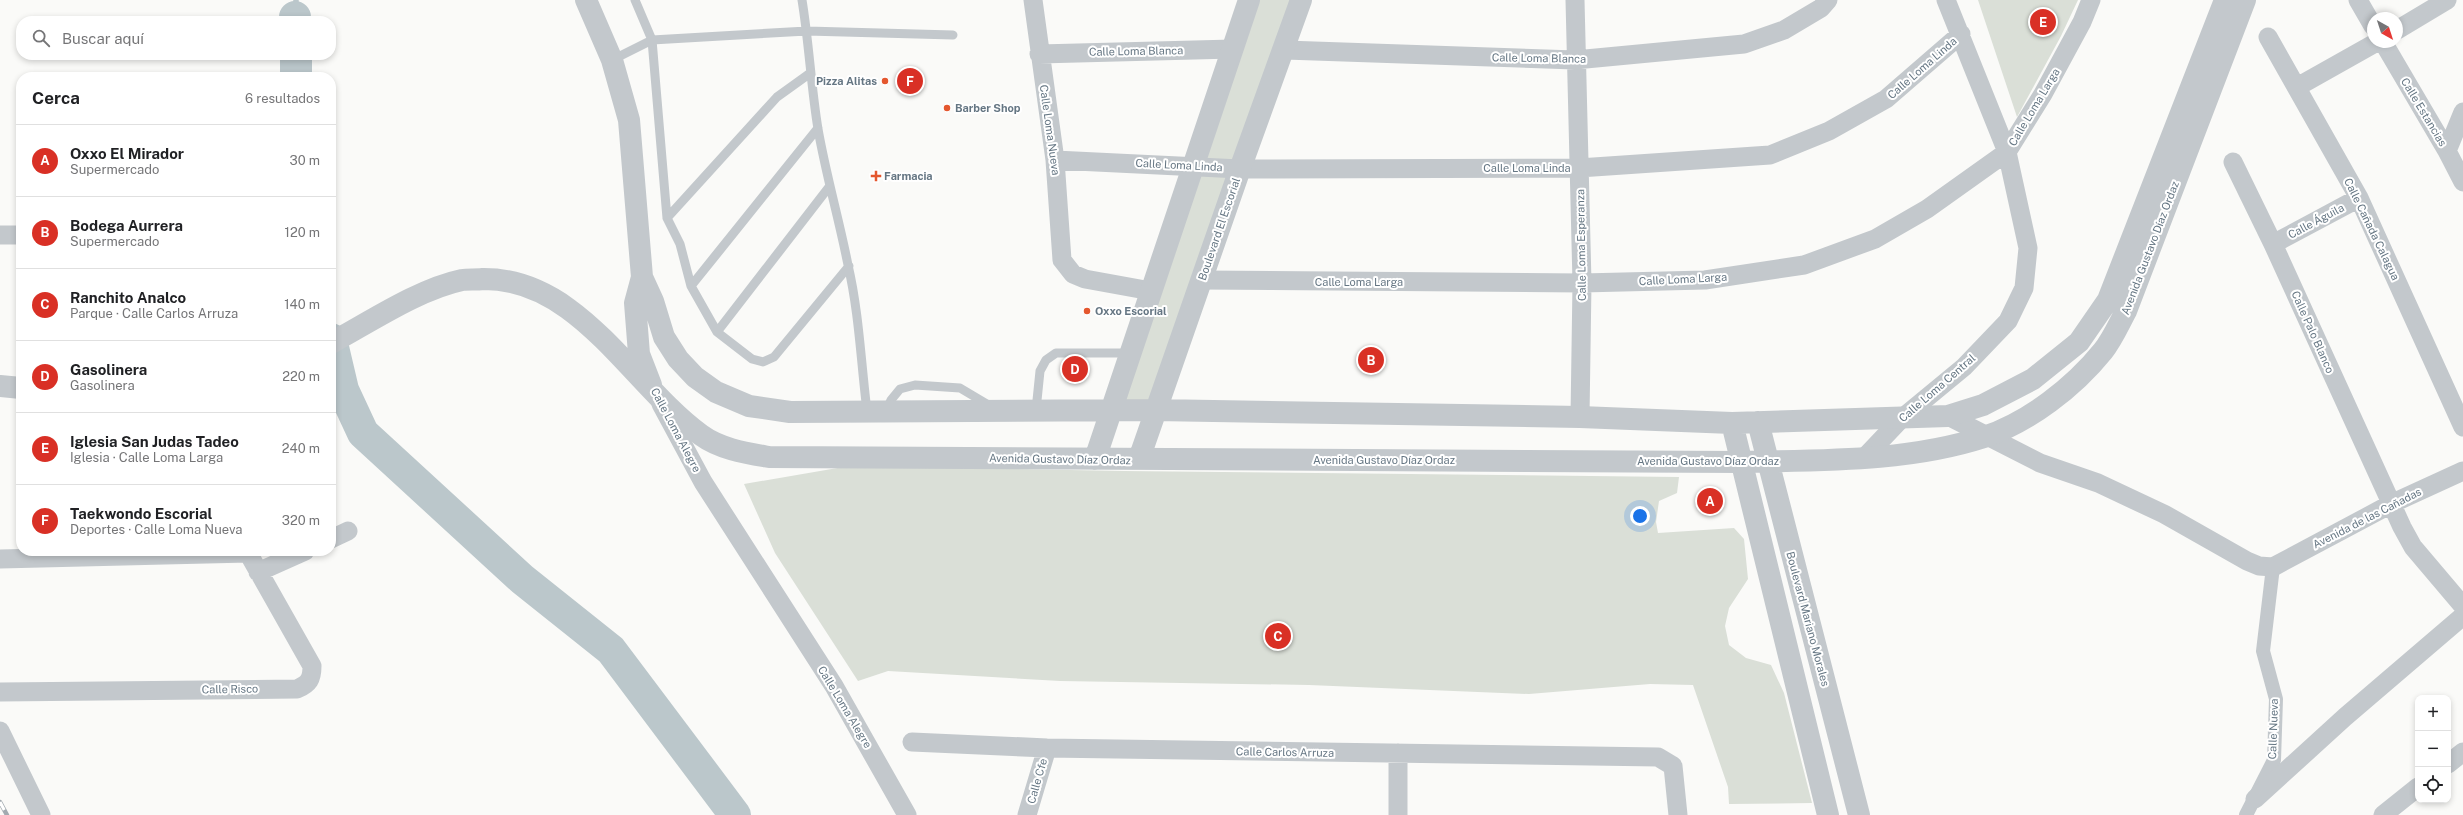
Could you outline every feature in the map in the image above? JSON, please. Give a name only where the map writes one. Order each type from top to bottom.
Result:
[{"type":"street","name":"Calle Loma Alegre","points":[[586,0],[612,60],[629,120],[642,277],[634,303],[639,354],[658,399],[703,482],[834,686],[907,815]]},
{"type":"street","name":"Calle Loma Nueva","points":[[1033,0],[1039,54],[1055,160],[1062,260],[1073,274],[1085,279],[1151,291]]},
{"type":"street","points":[[1095,459],[1110,410],[1194,166],[1249,0]]},
{"type":"street","name":"Boulevard El Escorial","points":[[1139,460],[1155,410],[1240,169],[1285,50],[1301,0]]},
{"type":"street","name":"Calle Loma Esperanza","points":[[1575,0],[1575,60],[1582,283],[1580,417]]},
{"type":"street","name":"Calle Loma Blanca","points":[[1285,50],[1575,60],[1744,44],[1784,30],[1821,8],[1828,0]]},
{"type":"street","name":"Calle Loma Central","points":[[1864,458],[1901,419],[1970,362],[2008,321],[2024,288],[2028,248],[2007,152],[1961,34],[1946,0]]},
{"type":"street","name":"Calle Loma Larga","points":[[1201,280],[1582,283],[1705,280],[1804,266],[1875,239],[1927,209],[2007,152],[2043,94],[2082,22],[2091,0]]},
{"type":"street","name":"Avenida Gustavo Díaz Ordaz","points":[[642,277],[653,301],[664,337],[678,359],[695,377],[716,392],[749,406],[790,412],[1155,410],[1580,417],[1732,423],[1901,419],[1948,416],[1983,405],[2033,379],[2079,342],[2108,300],[2225,0]]},
{"type":"street","name":"Avenida Gustavo Díaz Ordaz","points":[[336,340],[432,289],[463,280],[496,279],[528,286],[560,304],[594,329],[658,399],[702,436],[732,450],[769,457],[1741,462],[1864,458],[1935,448],[1985,437],[2034,413],[2073,384],[2104,350],[2126,311],[2246,0]]},
{"type":"street","points":[[2358,0],[2367,16]]},
{"type":"street","points":[[2403,26],[2447,0]]},
{"type":"street","name":"Calle Loma Linda","points":[[1055,160],[1240,169],[1579,168],[1770,155],[1829,131],[1886,99],[1961,34]]},
{"type":"street","name":"Calle Cañada Calagua","points":[[2268,37],[2359,198],[2463,427]]},
{"type":"street","points":[[2297,87],[2367,48]]},
{"type":"street","name":"Calle Estancias","points":[[2387,48],[2447,151],[2463,182]]},
{"type":"street","name":"Calle Loma Blanca","points":[[1039,54],[1233,49]]},
{"type":"street","points":[[2447,151],[2463,112]]},
{"type":"street","name":"Calle Palo Blanco","points":[[2233,162],[2391,504],[2413,547],[2463,606]]},
{"type":"street","name":"Calle Águila","points":[[2272,244],[2359,198]]},
{"type":"street","points":[[0,235],[16,235]]},
{"type":"street","points":[[0,386],[16,388]]},
{"type":"street","points":[[1948,416],[1985,437],[2040,463],[2098,483],[2164,514],[2247,561],[2259,566],[2273,567]]},
{"type":"street","name":"Boulevard Mariano Morales","points":[[1758,422],[1859,815]]},
{"type":"street","points":[[1732,423],[1828,815]]},
{"type":"street","name":"Avenida de las Cañadas","points":[[2273,567],[2391,504],[2463,471]]},
{"type":"street","points":[[336,537],[348,531]]},
{"type":"street","points":[[0,559],[106,556]]},
{"type":"street","name":"Calle Risco","points":[[0,692],[297,689],[307,685],[312,676],[312,666],[250,556]]},
{"type":"street","points":[[258,572],[293,556]]},
{"type":"street","name":"Calle Nueva","points":[[2246,815],[2274,760],[2276,699],[2263,651],[2273,567]]},
{"type":"street","points":[[2255,799],[2345,717],[2463,616]]},
{"type":"street","points":[[0,732],[41,815]]},
{"type":"street","name":"Calle Carlos Arruza","points":[[912,742],[1046,748],[1658,757],[1673,766],[1678,815]]},
{"type":"street","name":"Calle Cfe","points":[[1027,815],[1046,748]]},
{"type":"street","points":[[2451,762],[2463,752]]},
{"type":"street","points":[[1398,753],[1398,815]]},
{"type":"street","points":[[2383,815],[2415,789]]},
{"type":"lane","points":[[635,0],[652,40],[667,218],[680,244],[691,286],[717,332],[752,359],[763,362],[774,357],[849,266]]},
{"type":"lane","points":[[802,0],[807,31],[809,74],[818,128],[829,187],[849,266],[877,411]]},
{"type":"lane","points":[[612,60],[652,40],[807,31],[953,35]]},
{"type":"lane","points":[[667,218],[777,97],[809,74]]},
{"type":"lane","points":[[691,286],[818,128]]},
{"type":"lane","points":[[717,332],[829,187]]},
{"type":"lane","points":[[1036,410],[1040,371],[1046,360],[1056,353],[1130,353]]},
{"type":"shaded area","points":[[1250,0],[1301,0],[1239,167],[1194,165]]},
{"type":"shaded area","points":[[1978,0],[2078,0],[2061,36],[2017,117]]},
{"type":"shaded area","points":[[1196,168],[1237,170],[1153,407],[1113,409]]},
{"type":"shaded area","points":[[849,466],[1124,471],[1679,477],[1677,493],[1659,501],[1656,522],[1658,533],[1734,528],[1744,539],[1748,579],[1729,608],[1725,626],[1729,645],[1746,658],[1771,665],[1784,693],[1812,803],[1729,804],[1728,787],[1693,685],[1650,684],[1529,694],[1309,685],[1060,681],[888,671],[858,681],[775,553],[744,484]]},
{"type":"waterway","points":[[295,16],[296,0]]},
{"type":"waterway","points":[[296,60],[296,72]]},
{"type":"waterway","points":[[336,360],[343,390],[363,433],[522,579],[611,650],[735,815]]},
{"type":"railway","points":[[0,802],[7,815]]},
{"type":"place","name":"Iglesia San Judas Tadeo","points":[[2043,22]]},
{"type":"place","name":"Pizza Alitas","points":[[885,81]]},
{"type":"place","name":"Taekwondo Escorial","points":[[910,81]]},
{"type":"place","name":"Barber Shop","points":[[947,108]]},
{"type":"place","name":"Farmacia","points":[[876,176]]},
{"type":"place","name":"Oxxo Escorial","points":[[1087,311]]},
{"type":"place","name":"Bodega Aurrera","points":[[1371,360]]},
{"type":"place","name":"Gasolinera","points":[[1075,369]]},
{"type":"place","name":"Oxxo El Mirador","points":[[1710,501]]},
{"type":"place","name":"Ranchito Analco","points":[[1278,636]]}]
